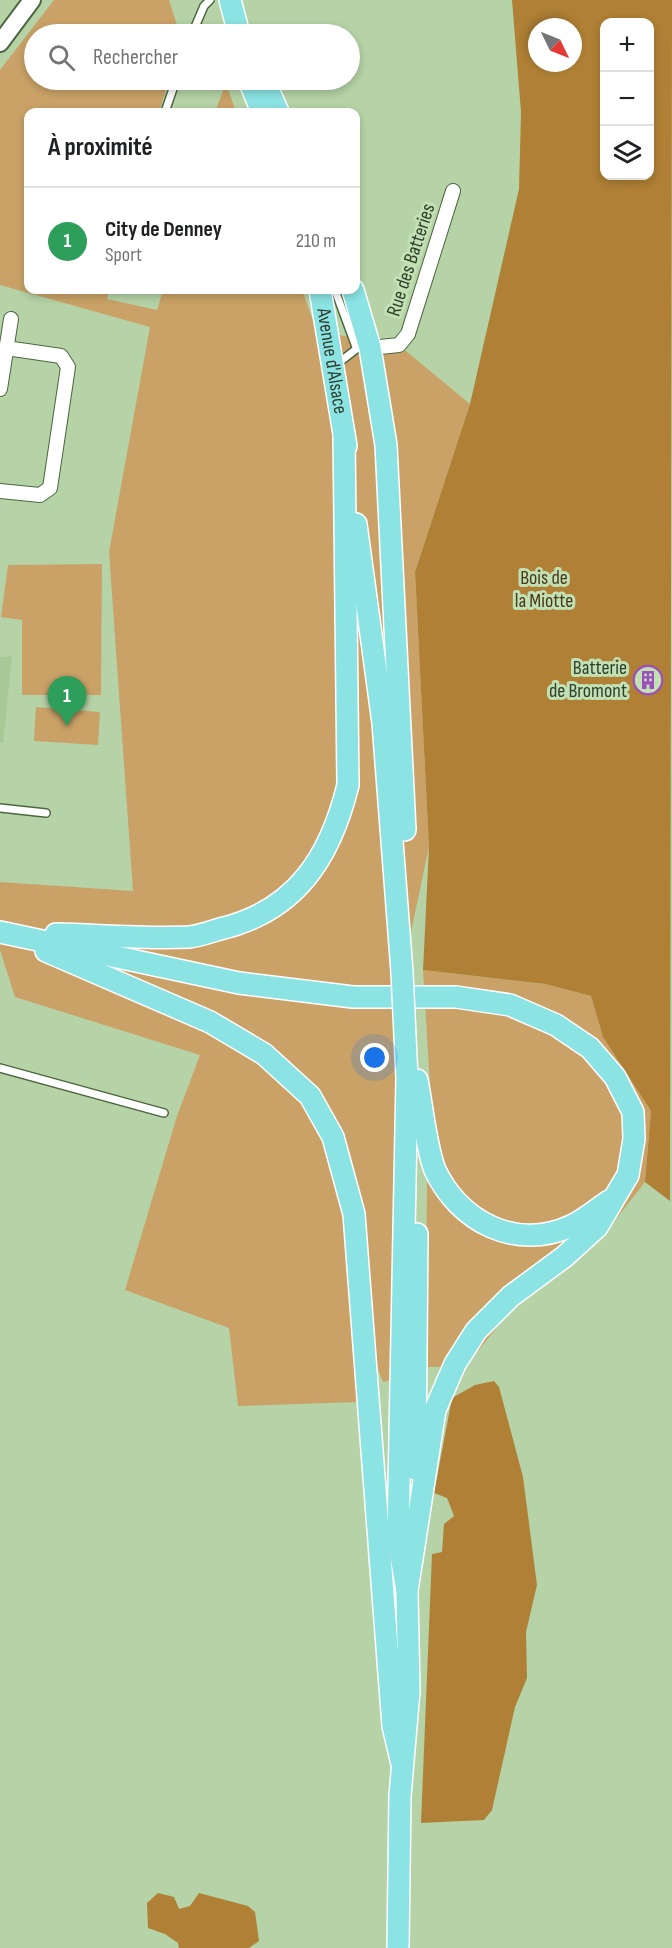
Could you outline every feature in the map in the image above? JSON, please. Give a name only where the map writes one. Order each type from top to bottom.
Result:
[{"type":"main road","points":[[230,0],[237,24]]},
{"type":"main road","points":[[253,90],[260,108]]},
{"type":"main road","points":[[268,90],[276,108]]},
{"type":"main road","name":"Avenue d'Alsace","points":[[321,294],[344,434]]},
{"type":"main road","name":"Avenue d'Alsace","points":[[354,294],[363,347],[386,445],[406,972]]},
{"type":"main road","points":[[344,434],[383,723],[417,1080],[434,1167],[447,1192],[470,1216],[499,1232],[528,1237],[571,1227],[616,1197]]},
{"type":"main road","points":[[2,932],[190,937],[246,923],[288,897],[318,863],[339,822],[348,785],[344,434]]},
{"type":"main road","points":[[2,932],[239,983],[353,997],[456,997],[510,1005],[556,1025],[590,1048],[615,1077],[633,1112],[634,1139],[628,1175],[597,1227],[564,1257],[511,1296],[476,1331],[455,1364],[435,1410],[407,1591],[408,1691],[402,1764],[398,1948]]},
{"type":"main road","points":[[2,932],[210,1022],[264,1054],[310,1096],[333,1137],[354,1215],[393,1726],[402,1764]]},
{"type":"main road","points":[[407,1591],[398,1538],[409,1014]]},
{"type":"main road","points":[[414,1542],[417,1080]]},
{"type":"street","points":[[0,43],[32,0]]},
{"type":"street","name":"Rue des Batteries","points":[[363,347],[399,345],[408,334],[453,191]]},
{"type":"street","points":[[0,389],[11,319]]},
{"type":"street","points":[[0,490],[40,495],[50,488],[68,367],[61,356],[6,348]]},
{"type":"lane","points":[[196,24],[204,6],[210,0]]},
{"type":"lane","points":[[166,108],[173,90]]},
{"type":"lane","points":[[333,368],[363,347],[337,294]]},
{"type":"lane","points":[[0,808],[46,813]]},
{"type":"lane","points":[[0,1068],[164,1113]]},
{"type":"shaded area","points":[[54,0],[169,0],[177,24],[35,24]]},
{"type":"shaded area","points":[[24,39],[24,90],[166,90],[160,108],[24,108],[24,292],[0,285],[0,70]]},
{"type":"shaded area","points":[[223,90],[228,90],[235,108],[217,108]]},
{"type":"shaded area","points":[[32,294],[108,294],[107,299],[157,310],[162,294],[303,294],[316,329],[406,351],[470,404],[415,572],[429,847],[395,1007],[398,1061],[391,1380],[383,1382],[372,1354],[357,1402],[238,1406],[229,1328],[125,1290],[177,1116],[200,1055],[15,997],[0,950],[0,882],[133,891],[109,552],[150,327]]},
{"type":"shaded area","points":[[102,564],[101,695],[22,695],[22,620],[1,617],[8,565]]},
{"type":"shaded area","points":[[12,656],[3,743],[0,743],[0,657]]},
{"type":"shaded area","points":[[36,707],[100,712],[98,745],[34,741]]},
{"type":"shaded area","points":[[423,970],[545,984],[591,996],[603,1037],[651,1111],[645,1182],[608,1229],[515,1305],[473,1357],[440,1367],[425,1367],[427,1187],[432,1119]]},
{"type":"green space","name":"Bois de la Miotte","points":[[512,0],[672,0],[670,1201],[645,1182],[651,1111],[603,1037],[591,996],[545,984],[423,970],[429,847],[415,572],[470,404],[519,189],[521,112]]},
{"type":"green space","points":[[494,1381],[499,1387],[523,1477],[537,1585],[526,1632],[527,1678],[515,1707],[492,1810],[484,1820],[421,1823],[432,1554],[442,1552],[444,1524],[454,1516],[447,1498],[434,1493],[452,1398],[475,1385]]},
{"type":"green space","points":[[158,1893],[174,1897],[179,1909],[190,1906],[199,1893],[248,1906],[255,1912],[259,1941],[249,1948],[179,1948],[178,1943],[165,1934],[148,1928],[147,1903]]},
{"type":"place","name":"Batterie de Bromont","points":[[648,680]]},
{"type":"place","name":"City de Denney","points":[[67,726]]}]
